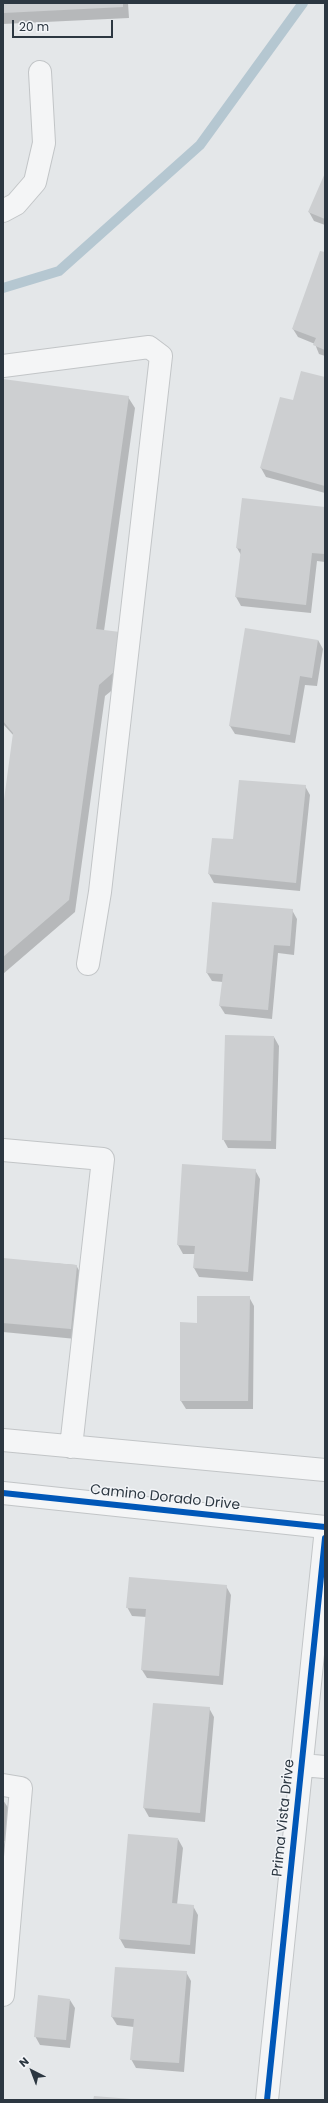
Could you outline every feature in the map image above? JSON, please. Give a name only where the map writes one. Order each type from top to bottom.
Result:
[{"type":"street","points":[[3,211],[16,204],[35,182],[44,143],[40,72]]},
{"type":"street","points":[[3,366],[149,347],[161,356],[100,892],[88,964]]},
{"type":"street","points":[[3,1150],[103,1158],[71,1447]]},
{"type":"street","points":[[3,1440],[325,1470]]},
{"type":"street","name":"Camino Dorado Drive","points":[[3,1493],[325,1527]]},
{"type":"street","name":"Prima Vista Drive","points":[[267,2100],[325,1538]]},
{"type":"street","points":[[301,1765],[325,1767]]},
{"type":"street","points":[[3,1785],[22,1788],[3,1995]]},
{"type":"building","points":[[3,3],[123,3],[123,7],[3,13]]},
{"type":"building","points":[[325,173],[325,219],[308,212]]},
{"type":"building","points":[[320,251],[325,252],[325,350],[313,345],[316,338],[292,329]]},
{"type":"building","points":[[301,371],[325,377],[325,486],[260,468],[280,397],[293,400]]},
{"type":"building","points":[[3,379],[129,396],[96,629],[120,632],[115,671],[99,685],[69,900],[3,957],[3,807],[13,733],[3,721]]},
{"type":"building","points":[[242,498],[325,507],[325,554],[312,553],[306,605],[235,597],[241,549],[236,548]]},
{"type":"building","points":[[245,628],[318,640],[312,678],[300,676],[290,735],[229,726]]},
{"type":"building","points":[[239,780],[306,785],[296,883],[208,874],[212,838],[233,839]]},
{"type":"building","points":[[212,902],[293,909],[290,946],[274,945],[268,1010],[219,1006],[223,974],[206,973]]},
{"type":"building","points":[[225,1035],[274,1036],[271,1141],[222,1140]]},
{"type":"building","points":[[182,1164],[256,1169],[248,1272],[193,1268],[195,1246],[177,1245]]},
{"type":"building","points":[[3,1258],[77,1265],[71,1329],[3,1323]]},
{"type":"building","points":[[197,1296],[250,1296],[248,1401],[180,1401],[180,1322],[197,1323]]},
{"type":"building","points":[[129,1577],[227,1585],[219,1676],[141,1670],[146,1609],[126,1608]]},
{"type":"building","points":[[153,1703],[210,1707],[200,1813],[143,1808]]},
{"type":"building","points":[[128,1834],[178,1838],[172,1903],[194,1905],[190,1945],[119,1939]]},
{"type":"building","points":[[115,1967],[187,1971],[179,2063],[130,2060],[134,2019],[111,2017]]},
{"type":"building","points":[[38,1995],[70,1999],[66,2040],[34,2037]]},
{"type":"building","points":[[94,2096],[131,2099],[131,2100],[93,2100]]},
{"type":"waterway","points":[[3,288],[59,271],[200,145],[303,3]]},
{"type":"cycle path","points":[[3,1493],[325,1527]]},
{"type":"cycle path","points":[[267,2100],[325,1538]]}]
